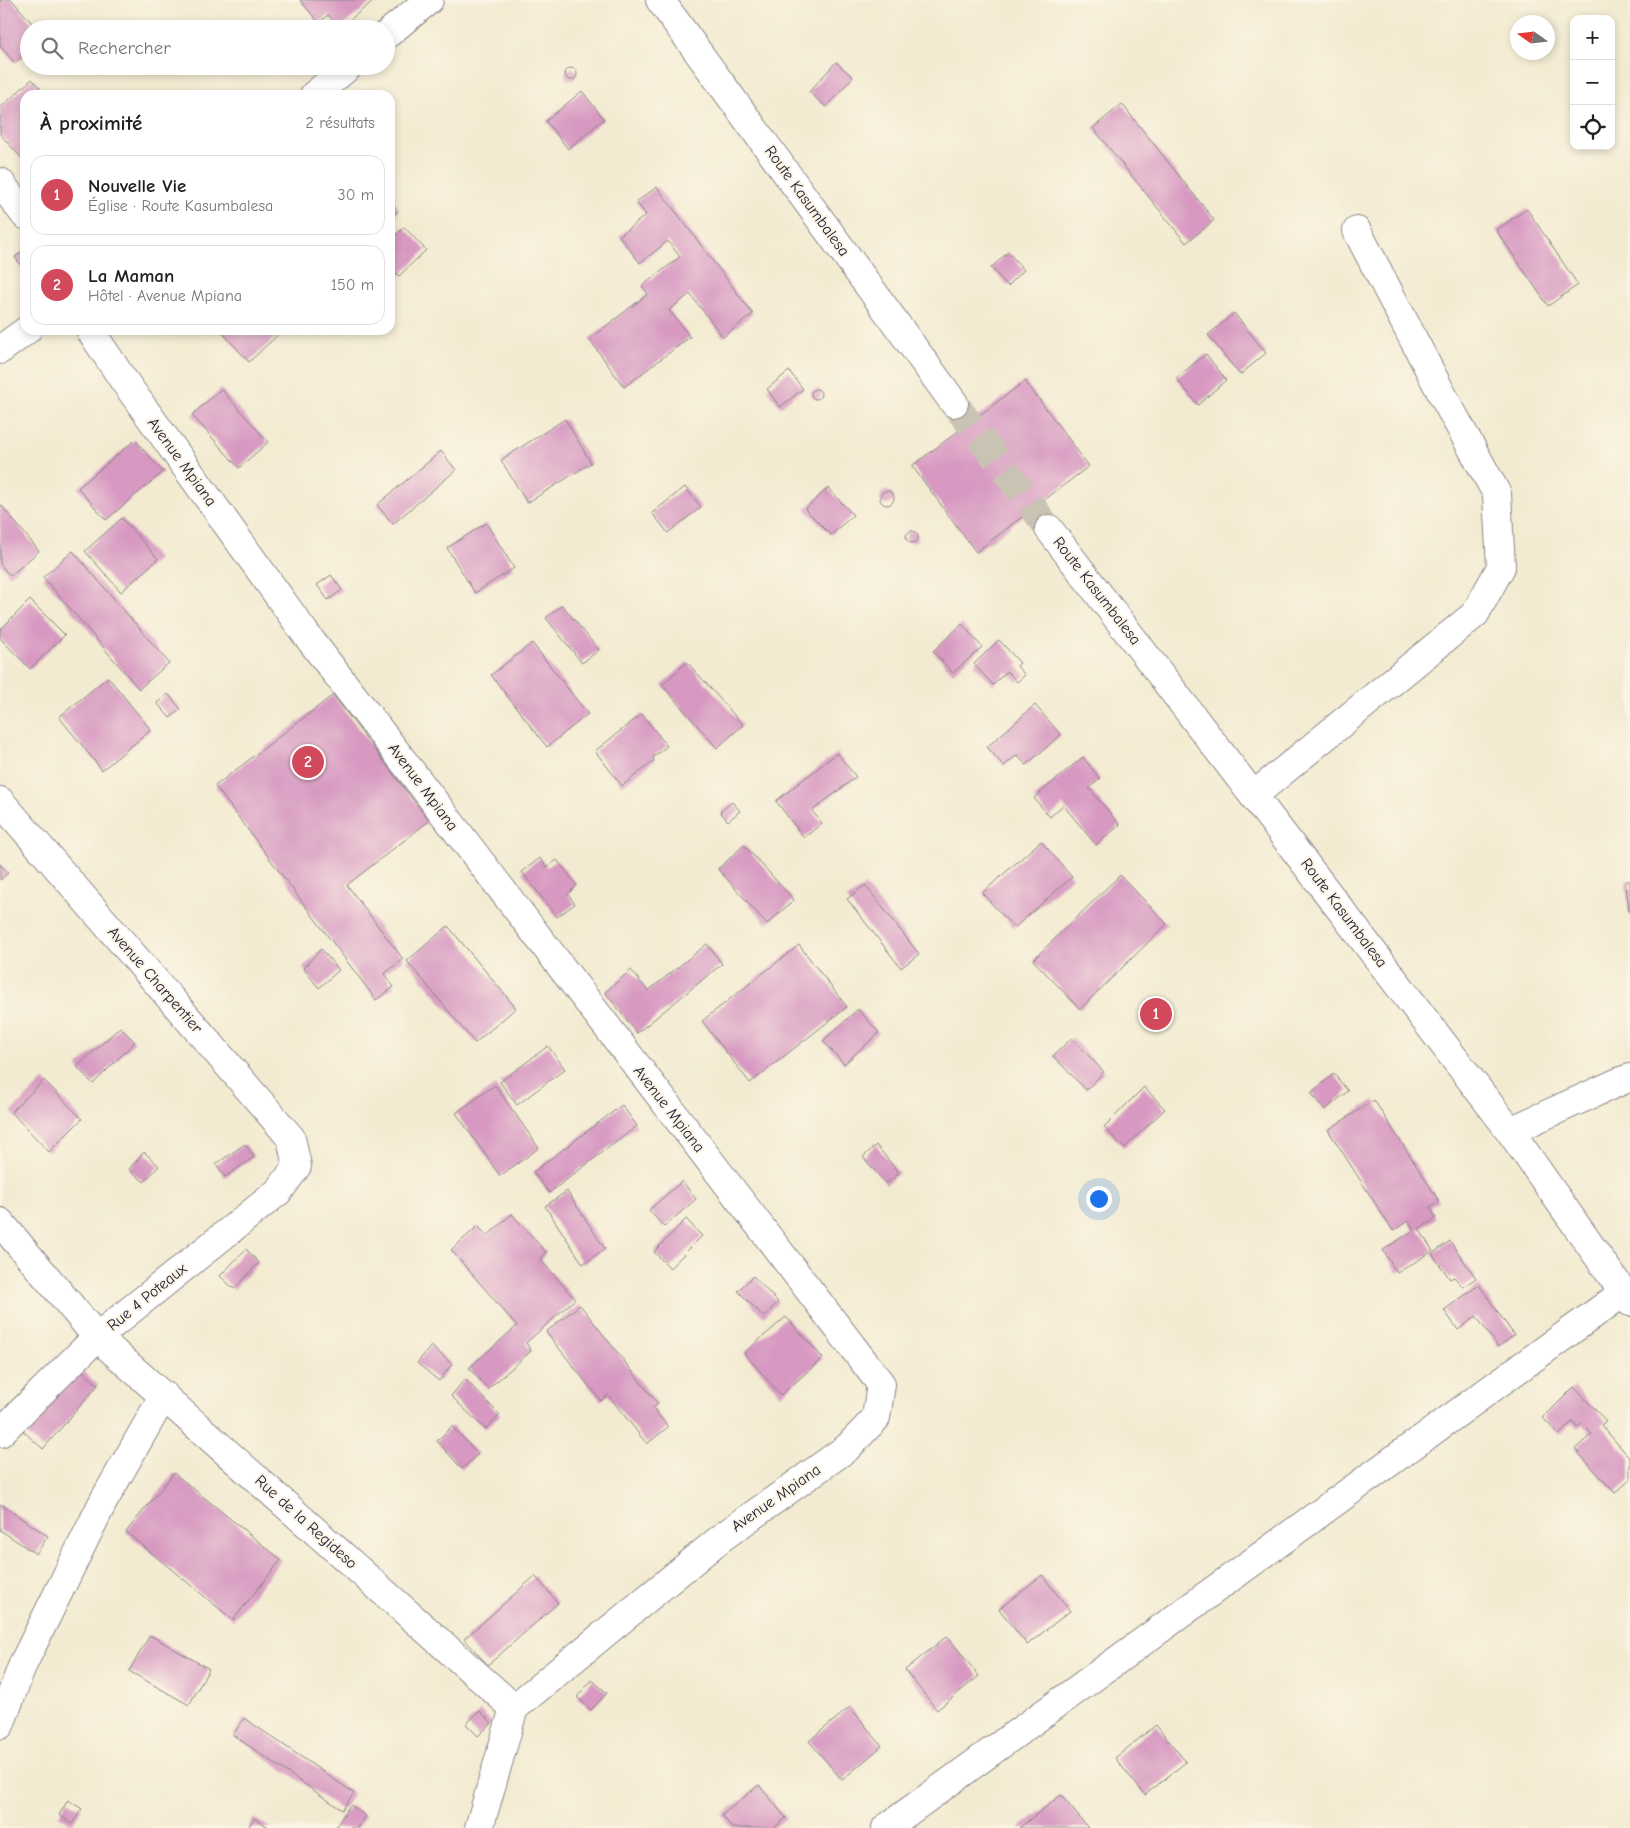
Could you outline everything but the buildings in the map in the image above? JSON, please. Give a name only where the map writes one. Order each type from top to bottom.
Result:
[{"type":"main road","points":[[395,28],[429,0]]},
{"type":"main road","name":"Route Kasumbalesa","points":[[660,0],[954,403]]},
{"type":"main road","points":[[320,90],[338,75]]},
{"type":"main road","points":[[0,182],[20,208]]},
{"type":"main road","points":[[1254,795],[1475,614],[1501,567],[1497,494],[1356,231]]},
{"type":"main road","points":[[0,350],[20,335]]},
{"type":"main road","name":"Avenue Mpiana","points":[[93,335],[122,378],[305,633],[880,1384],[876,1418],[847,1448],[721,1538],[514,1708]]},
{"type":"main road","name":"Route Kasumbalesa","points":[[1049,529],[1510,1131],[1627,1298]]},
{"type":"main road","name":"Avenue Charpentier","points":[[0,801],[292,1138],[297,1166]]},
{"type":"main road","points":[[1510,1131],[1621,1080],[1630,1078]]},
{"type":"main road","name":"Rue 4 Poteaux","points":[[0,1433],[97,1336],[279,1191],[297,1166]]},
{"type":"main road","name":"Rue de la Regideso","points":[[0,1222],[97,1336],[514,1708]]},
{"type":"main road","points":[[886,1828],[1627,1298]]},
{"type":"main road","points":[[0,1725],[23,1664],[103,1502],[164,1395]]},
{"type":"main road","points":[[479,1828],[514,1708]]},
{"type":"tunnel","points":[[954,403],[1049,529]]},
{"type":"place","name":"La Maman","points":[[308,762]]},
{"type":"place","name":"Nouvelle Vie","points":[[1156,1014]]}]
